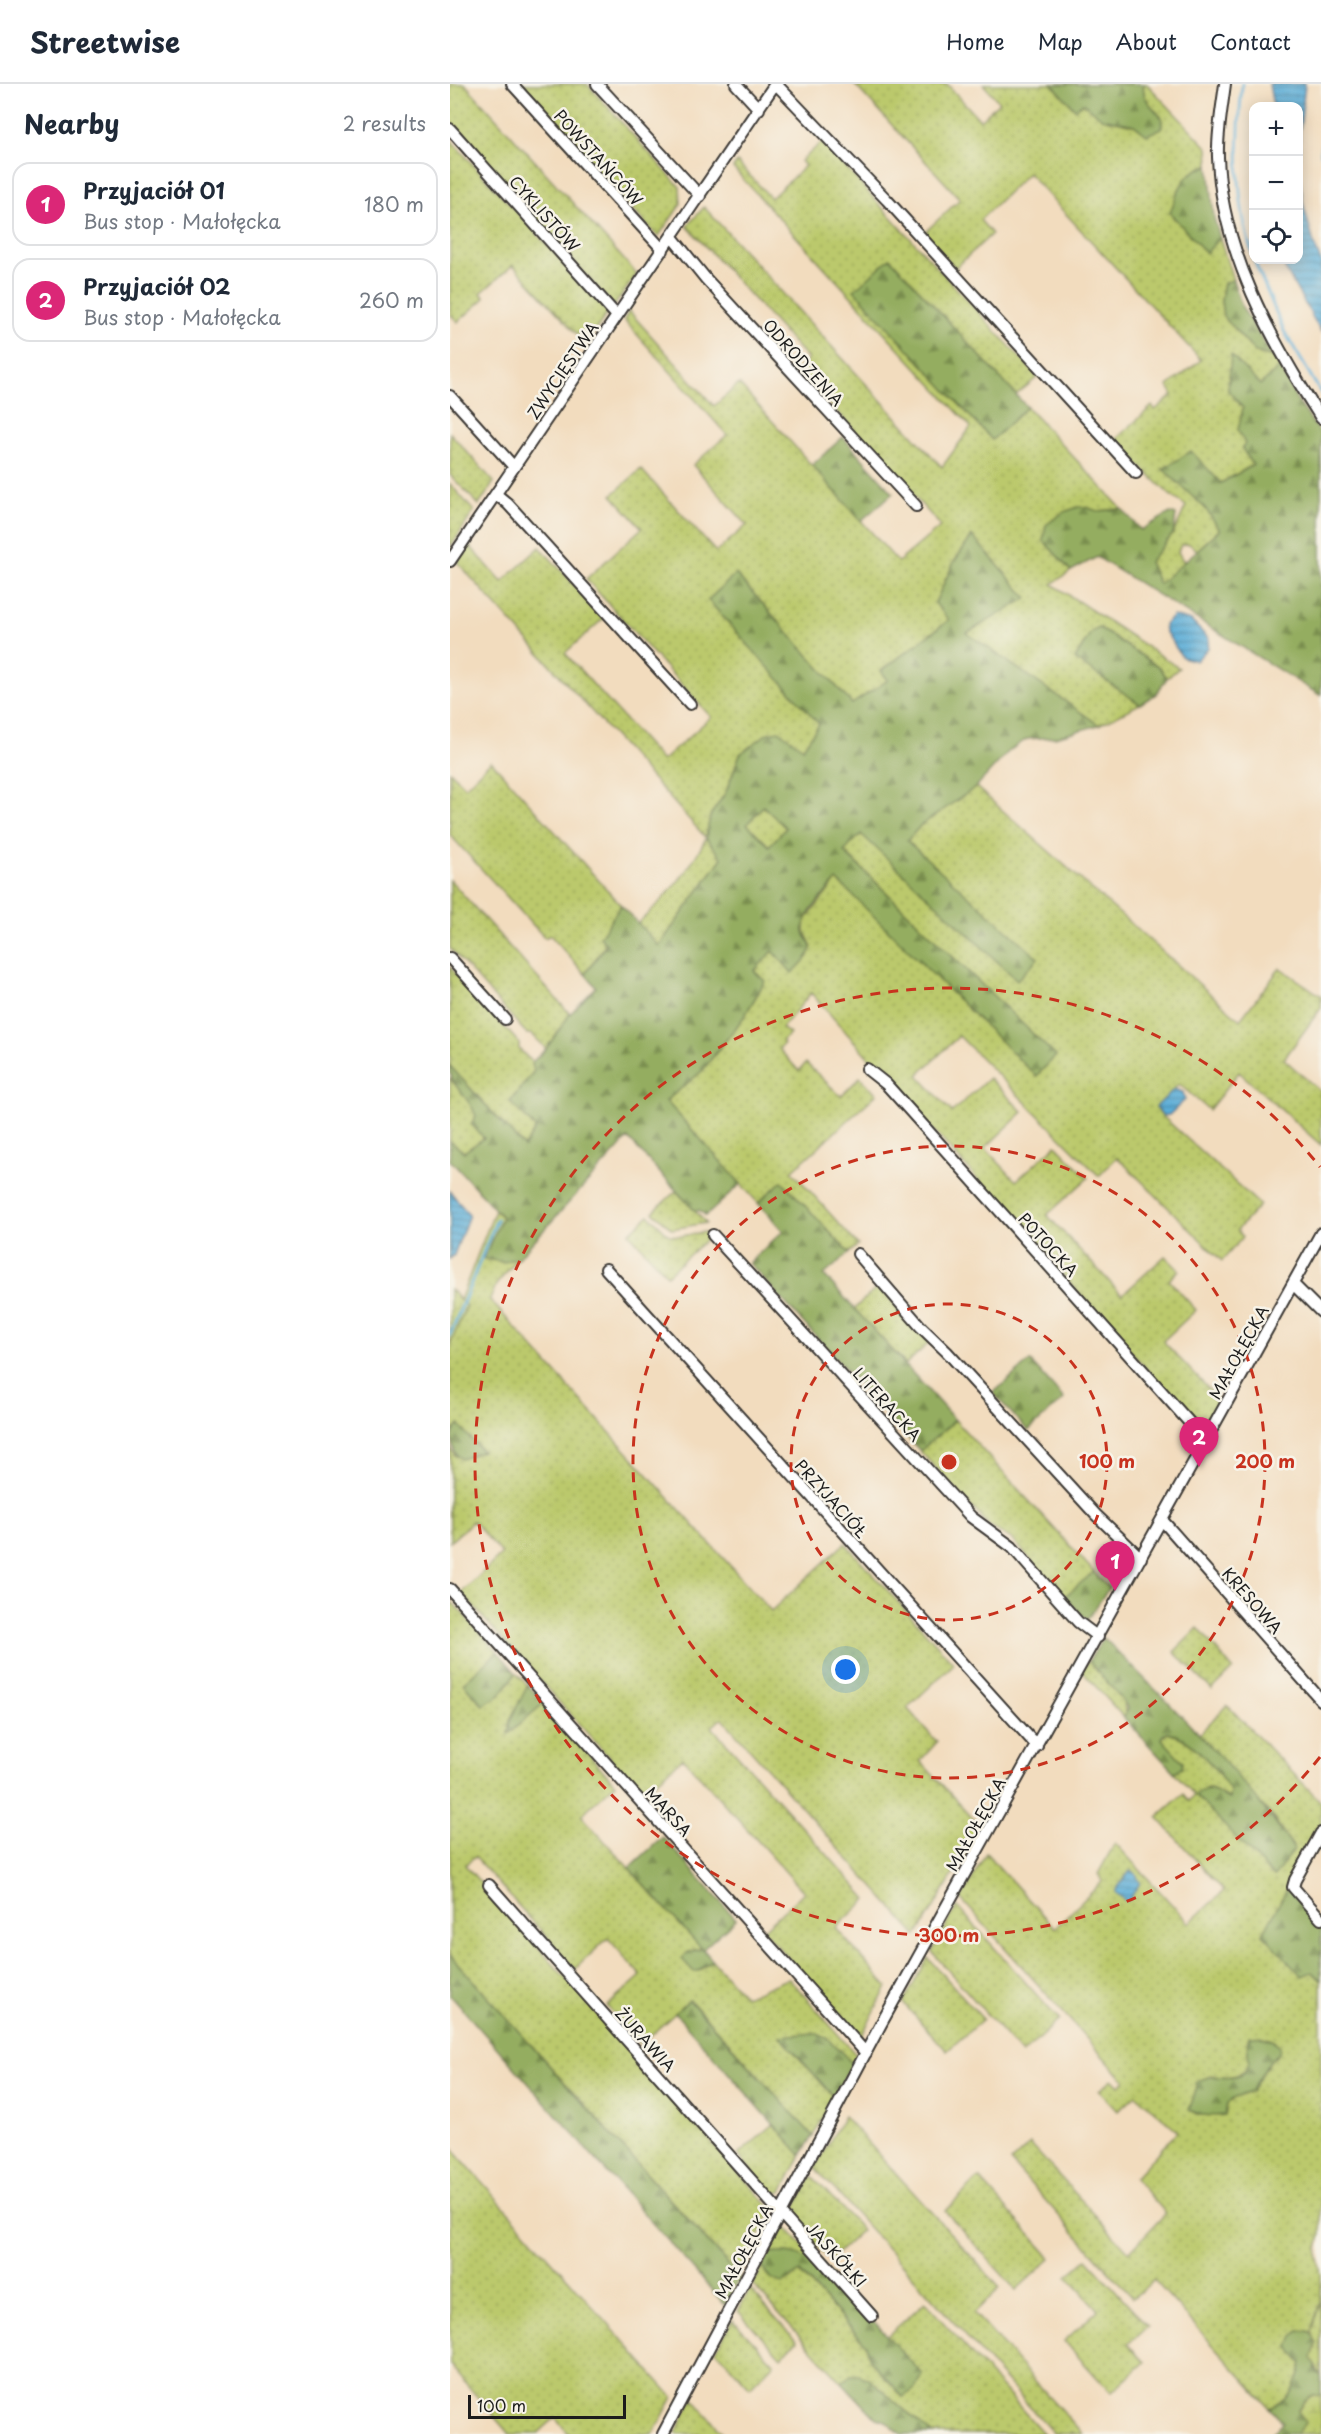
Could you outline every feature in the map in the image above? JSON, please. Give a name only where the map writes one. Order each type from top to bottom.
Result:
[{"type":"street","name":"POWSTAŃCÓW","points":[[512,84],[663,250]]},
{"type":"street","points":[[597,84],[700,196]]},
{"type":"street","points":[[736,84],[759,110]]},
{"type":"street","name":"ZWYCIĘSTWA","points":[[450,561],[776,84]]},
{"type":"street","points":[[776,84],[902,217],[1136,473]]},
{"type":"street","points":[[1225,84],[1218,158],[1229,223],[1240,263],[1263,316],[1292,371],[1321,418]]},
{"type":"street","name":"CYKLISTÓW","points":[[450,129],[617,316]]},
{"type":"street","name":"ODRODZENIA","points":[[672,237],[706,279],[916,506]]},
{"type":"street","points":[[450,396],[514,468]]},
{"type":"street","points":[[496,494],[508,504],[690,704]]},
{"type":"street","points":[[450,958],[505,1019]]},
{"type":"street","name":"POTOCKA","points":[[867,1069],[886,1084],[1206,1441]]},
{"type":"street","name":"MAŁOŁĘCKA","points":[[663,2434],[981,1842],[1321,1233]]},
{"type":"street","name":"LITERACKA","points":[[713,1235],[971,1517],[1012,1547],[1078,1622],[1098,1636]]},
{"type":"street","points":[[858,1254],[921,1327],[947,1352],[1096,1515],[1141,1558]]},
{"type":"street","name":"PRZYJACIÓŁ","points":[[606,1269],[1036,1746]]},
{"type":"street","points":[[1293,1284],[1321,1312]]},
{"type":"street","name":"KRESOWA","points":[[1162,1520],[1321,1700]]},
{"type":"street","name":"MARSA","points":[[450,1589],[866,2053]]},
{"type":"street","points":[[1321,1833],[1293,1887],[1321,1919]]},
{"type":"street","name":"ŻURAWIA","points":[[489,1885],[780,2213]]},
{"type":"street","name":"JASKÓŁKI","points":[[780,2213],[872,2316]]},
{"type":"green space","points":[[450,84],[465,84],[637,274],[614,306],[450,124]]},
{"type":"green space","points":[[517,84],[587,84],[680,187],[681,204],[658,237]]},
{"type":"green space","points":[[854,84],[947,84],[980,120],[999,102],[983,84],[1052,84],[1074,108],[1083,103],[1102,117],[1134,125],[1147,135],[1162,118],[1144,94],[1144,84],[1147,84],[1208,148],[1209,165],[1193,172],[1183,183],[1170,213],[1206,253],[1220,238],[1233,280],[1224,283],[1221,301],[1223,316],[1249,346],[1260,355],[1272,356],[1280,367],[1260,386],[1232,356],[1228,390],[1244,409],[1238,430],[1245,444],[1243,449],[1253,465],[1221,483],[1163,469],[1205,508],[1216,504],[1220,529],[1197,550],[1189,544],[1181,545],[1178,552],[1184,562],[1158,585],[1149,562],[1173,534],[1186,506],[1170,495],[1114,441],[1152,406],[1155,410],[1173,395],[1168,386],[1201,360],[1028,173],[980,220],[992,234],[955,268],[923,234],[960,199]]},
{"type":"green space","points":[[1052,84],[1144,84],[1146,98],[1162,118],[1162,128],[1147,135],[1134,125],[1102,118],[1083,103],[1075,109]]},
{"type":"green space","points":[[450,139],[608,312],[586,344],[513,265],[481,293],[485,298],[458,322],[450,314]]},
{"type":"green space","points":[[822,142],[1038,377],[1016,395],[890,258],[855,290],[992,440],[1027,407],[1122,509],[1098,511],[1080,506],[1044,541],[1071,571],[1052,584],[1179,668],[1167,678],[1159,667],[1100,628],[1091,632],[1075,659],[1140,704],[1099,725],[966,633],[1027,598],[972,536],[954,562],[935,603],[949,620],[881,671],[888,680],[852,704],[736,574],[708,600],[820,724],[803,748],[740,754],[726,792],[710,816],[706,838],[457,562],[469,545],[502,582],[540,547],[604,618],[565,653],[662,761],[711,717],[586,579],[642,528],[612,495],[641,469],[716,552],[747,525],[693,465],[727,435],[624,320],[629,311],[714,406],[739,384],[898,562],[941,526],[798,369],[808,359],[687,226],[704,207],[942,467],[971,427],[733,168],[737,162],[771,198],[805,166],[801,161]]},
{"type":"green space","points":[[1209,165],[1214,218],[1220,238],[1206,253],[1170,213],[1179,189],[1187,177]]},
{"type":"green space","points":[[890,258],[1027,407],[992,440],[854,290]]},
{"type":"green space","points":[[1233,280],[1242,307],[1272,356],[1255,352],[1223,316],[1221,301],[1224,283]]},
{"type":"green space","points":[[1231,355],[1260,385],[1280,367],[1296,399],[1321,434],[1321,696],[1097,557],[1071,571],[1043,540],[1046,525],[1064,512],[1081,506],[1098,511],[1122,509],[1141,530],[1170,513],[1176,515],[1173,534],[1149,562],[1159,584],[1220,530],[1205,508],[1163,469],[1191,451],[1221,483],[1253,465],[1242,449],[1245,444],[1238,430],[1243,408],[1228,390]]},
{"type":"green space","points":[[450,433],[494,482],[479,505],[450,475]]},
{"type":"green space","points":[[843,437],[893,493],[861,521],[812,465]]},
{"type":"green space","points":[[450,484],[474,511],[450,548]]},
{"type":"green space","points":[[972,536],[1027,598],[967,633],[1099,725],[1055,737],[1027,739],[1009,751],[976,787],[920,826],[907,841],[1038,958],[1017,980],[861,834],[844,852],[1056,1056],[1036,1076],[837,880],[814,906],[805,921],[805,935],[811,948],[803,962],[792,973],[773,951],[754,971],[765,981],[744,1017],[702,1071],[666,1101],[741,1184],[706,1216],[699,1210],[696,1212],[628,1138],[519,1257],[504,1262],[484,1259],[502,1217],[450,1160],[450,1141],[464,1152],[484,1138],[471,1124],[476,1116],[469,1102],[456,1086],[450,1066],[524,1147],[536,1128],[510,1102],[534,1071],[532,1062],[546,1049],[570,1014],[596,987],[585,974],[606,945],[600,937],[621,905],[659,946],[722,858],[706,838],[710,816],[726,792],[740,754],[768,733],[779,731],[803,748],[819,724],[708,600],[736,574],[852,704],[888,680],[881,671],[949,620],[935,603],[954,562]],"holes":[[[763,806],[786,828],[769,846],[747,824]]]},
{"type":"green space","points":[[1099,628],[1159,667],[1167,678],[1156,694],[1140,704],[1075,659],[1091,632]]},
{"type":"green space","points":[[491,761],[621,905],[601,937],[606,944],[585,974],[550,935],[545,938],[450,835],[450,771],[465,787]]},
{"type":"green space","points":[[976,787],[1240,1020],[1280,968],[1321,996],[1321,1008],[1284,1059],[1321,1092],[1321,1145],[1239,1072],[1209,1110],[1179,1084],[1156,1107],[1160,1114],[1260,1205],[1237,1230],[1243,1237],[1222,1261],[1117,1157],[1099,1176],[959,1036],[918,1075],[952,1112],[989,1078],[1023,1112],[985,1148],[1016,1181],[1056,1145],[1088,1178],[1047,1215],[1122,1295],[1165,1256],[1179,1270],[1169,1280],[1196,1310],[1163,1341],[1219,1400],[1213,1418],[1205,1428],[1191,1419],[811,993],[782,1028],[790,1034],[782,1041],[784,1043],[779,1049],[799,1071],[806,1063],[841,1096],[860,1077],[877,1094],[792,1171],[858,1245],[849,1253],[782,1181],[758,1203],[666,1101],[702,1071],[744,1017],[765,981],[754,971],[774,950],[792,972],[812,947],[805,932],[805,921],[837,880],[1037,1076],[1055,1056],[844,851],[861,834],[1037,958],[907,841],[920,826]]},
{"type":"green space","points":[[763,806],[786,828],[769,846],[747,824]]},
{"type":"green space","points":[[706,838],[722,858],[659,946],[638,923],[676,884]]},
{"type":"green space","points":[[450,880],[570,1014],[546,1049],[532,1034],[527,1034],[450,948]]},
{"type":"green space","points":[[450,967],[519,1043],[519,1049],[532,1062],[534,1071],[511,1101],[536,1129],[524,1147],[450,1066]]},
{"type":"green space","points":[[450,1078],[472,1105],[484,1138],[464,1152],[450,1141]]},
{"type":"green space","points":[[782,1181],[849,1253],[824,1275],[955,1420],[920,1451],[749,1263],[783,1231],[758,1203]]},
{"type":"green space","points":[[676,1191],[706,1223],[672,1229],[653,1212]]},
{"type":"green space","points":[[495,1210],[502,1217],[484,1259],[504,1262],[519,1257],[496,1285],[490,1300],[771,1611],[845,1543],[954,1664],[907,1708],[937,1742],[920,1761],[981,1827],[917,1936],[722,1718],[712,1727],[867,1899],[836,1928],[887,1987],[860,2039],[763,1930],[804,1892],[683,1758],[642,1794],[461,1593],[502,1554],[473,1521],[450,1542],[450,1448],[456,1456],[454,1428],[450,1437],[450,1345],[466,1307],[460,1300]]},
{"type":"green space","points":[[649,1215],[669,1235],[681,1236],[704,1232],[709,1237],[667,1275],[629,1233]]},
{"type":"green space","points":[[879,1286],[930,1342],[906,1364],[854,1309]]},
{"type":"green space","points":[[450,1289],[466,1306],[450,1345]]},
{"type":"green space","points":[[1030,1361],[1064,1399],[1028,1431],[993,1393]]},
{"type":"green space","points":[[955,1420],[1094,1572],[1064,1597],[1012,1539],[990,1527],[920,1451]]},
{"type":"green space","points":[[458,1425],[482,1451],[462,1459],[458,1456],[452,1443]]},
{"type":"green space","points":[[1094,1572],[1109,1588],[1087,1620],[1064,1597]]},
{"type":"green space","points":[[453,1603],[498,1652],[463,1683],[483,1705],[504,1690],[516,1673],[528,1685],[509,1733],[544,1703],[615,1784],[581,1815],[702,1949],[693,1950],[699,1971],[712,1960],[745,1997],[789,1978],[857,2056],[852,2063],[828,2039],[815,2033],[780,2036],[834,2097],[813,2136],[690,2000],[641,2044],[607,2006],[641,1976],[608,1938],[575,1969],[475,1857],[465,1865],[772,2210],[738,2275],[450,1955],[450,1606]]},
{"type":"green space","points":[[1198,1628],[1233,1669],[1212,1690],[1174,1652]]},
{"type":"green space","points":[[1104,1638],[1228,1766],[1252,1793],[1294,1849],[1274,1877],[1195,1795],[1209,1789],[1229,1799],[1230,1791],[1203,1756],[1185,1740],[1167,1732],[1162,1739],[1183,1762],[1182,1768],[1174,1772],[1124,1718],[1127,1708],[1125,1704],[1089,1660]]},
{"type":"green space","points":[[498,1652],[516,1673],[499,1696],[483,1705],[463,1683]]},
{"type":"green space","points":[[1089,1660],[1119,1694],[1125,1709],[1124,1718],[1082,1671]]},
{"type":"green space","points":[[528,1685],[544,1703],[508,1734],[510,1720]]},
{"type":"green space","points":[[1227,1705],[1321,1802],[1321,1827],[1263,1934],[1308,1973],[1312,1972],[1321,1980],[1321,2233],[1317,2254],[1321,2274],[1321,2300],[1311,2332],[1300,2330],[1289,2347],[1302,2363],[1296,2384],[1284,2400],[1270,2408],[1154,2280],[1133,2298],[1011,2162],[1030,2144],[1129,2252],[1166,2213],[1134,2178],[1178,2131],[1136,2095],[1118,2111],[1099,2091],[1112,2079],[1119,2086],[1125,2081],[961,1899],[986,1853],[1055,1928],[1103,1881],[1098,1874],[1115,1843],[1189,1923],[1224,1891],[1157,1817],[1183,1794],[1189,1801],[1194,1795],[1174,1772],[1182,1768],[1162,1739],[1167,1732],[1185,1741],[1212,1765],[1231,1791],[1229,1799],[1211,1788],[1206,1788],[1294,1848],[1272,1816],[1198,1735]],"holes":[[[1261,2036],[1275,2041],[1276,2057],[1269,2062],[1251,2092],[1234,2098],[1227,2104],[1225,2115],[1198,2115],[1190,2110],[1197,2087],[1210,2075],[1230,2077],[1241,2074],[1250,2057],[1247,2049]]]},
{"type":"green space","points":[[663,1837],[736,1919],[703,1949],[712,1960],[698,1971],[693,1971],[682,1959],[688,1952],[702,1949],[629,1868]]},
{"type":"green space","points":[[1287,1889],[1321,1925],[1321,1980],[1312,1972],[1302,1976],[1263,1934]]},
{"type":"green space","points":[[957,1906],[1059,2020],[1022,2054],[932,1952]]},
{"type":"green space","points":[[450,1955],[740,2278],[725,2305],[450,1995]]},
{"type":"green space","points":[[928,1958],[983,2019],[947,2051],[903,2003]]},
{"type":"green space","points":[[689,2000],[813,2136],[801,2155],[675,2013]]},
{"type":"green space","points":[[815,2033],[828,2039],[852,2063],[834,2097],[780,2036]]},
{"type":"green space","points":[[1249,2036],[1266,2038],[1280,2046],[1279,2053],[1269,2062],[1251,2092],[1234,2098],[1227,2104],[1225,2115],[1207,2116],[1189,2110],[1197,2088],[1196,2083],[1209,2077],[1234,2077],[1244,2072],[1249,2063],[1247,2045]]},
{"type":"green space","points":[[844,2116],[1000,2288],[974,2313],[1083,2434],[1054,2434],[815,2168]]},
{"type":"green space","points":[[774,2124],[801,2155],[782,2192],[771,2193],[738,2155]]},
{"type":"green space","points":[[450,2146],[673,2397],[653,2434],[569,2434],[555,2418],[537,2434],[509,2434],[450,2365]]},
{"type":"green space","points":[[812,2176],[862,2230],[830,2260],[790,2217]]},
{"type":"green space","points":[[979,2178],[1051,2258],[1016,2290],[945,2211]]},
{"type":"green space","points":[[785,2226],[847,2292],[810,2262],[792,2256],[769,2254]]},
{"type":"green space","points":[[769,2254],[800,2256],[847,2292],[923,2375],[915,2389],[903,2397],[870,2360],[866,2344],[800,2272],[784,2283],[769,2276],[762,2267]]},
{"type":"green space","points":[[1087,2259],[1148,2326],[1128,2344],[1145,2362],[1111,2393],[1064,2341],[1098,2310],[1067,2276]]},
{"type":"green space","points":[[762,2267],[767,2275],[791,2280],[799,2272],[866,2344],[870,2360],[903,2397],[923,2375],[887,2336],[925,2302],[1044,2434],[932,2434],[880,2389],[851,2375],[842,2382],[753,2285]]},
{"type":"green space","points":[[750,2289],[797,2341],[781,2357],[738,2311]]},
{"type":"green space","points":[[1321,2300],[1321,2376],[1311,2358],[1317,2343],[1311,2332]]},
{"type":"green space","points":[[733,2320],[774,2363],[750,2388],[716,2350]]},
{"type":"green space","points":[[1300,2330],[1311,2332],[1317,2343],[1315,2369],[1321,2376],[1321,2396],[1313,2395],[1305,2400],[1298,2410],[1306,2422],[1296,2434],[1271,2434],[1283,2423],[1270,2408],[1289,2395],[1300,2371],[1302,2363],[1289,2347],[1293,2337]]},
{"type":"green space","points":[[851,2375],[869,2379],[932,2434],[901,2434],[886,2421],[876,2418],[842,2382]]},
{"type":"green space","points":[[1313,2395],[1321,2396],[1321,2434],[1296,2434],[1306,2422],[1298,2411],[1305,2400]]},
{"type":"green space","points":[[693,2399],[724,2434],[678,2434],[676,2432]]},
{"type":"water","points":[[1269,84],[1305,84],[1303,102],[1272,102]]},
{"type":"water","points":[[1303,200],[1321,262],[1321,332],[1282,264],[1303,264]]},
{"type":"water","points":[[1173,616],[1191,621],[1209,639],[1208,648],[1196,661],[1182,657],[1165,631],[1164,625]]},
{"type":"water","points":[[1174,1089],[1183,1092],[1185,1100],[1169,1115],[1163,1116],[1156,1107]]},
{"type":"water","points":[[450,1191],[469,1215],[454,1255],[450,1259]]},
{"type":"water","points":[[1130,1871],[1136,1874],[1140,1883],[1126,1901],[1116,1893],[1116,1890]]},
{"type":"waterway","points":[[1242,84],[1238,150],[1240,194],[1249,240]]},
{"type":"waterway","points":[[1321,146],[1321,154]]},
{"type":"waterway","points":[[1256,264],[1284,331],[1321,393]]},
{"type":"waterway","points":[[450,1335],[497,1219]]},
{"type":"place","name":"Przyjaciół 02","points":[[1199,1467]]},
{"type":"place","name":"Przyjaciół 01","points":[[1115,1591]]}]
